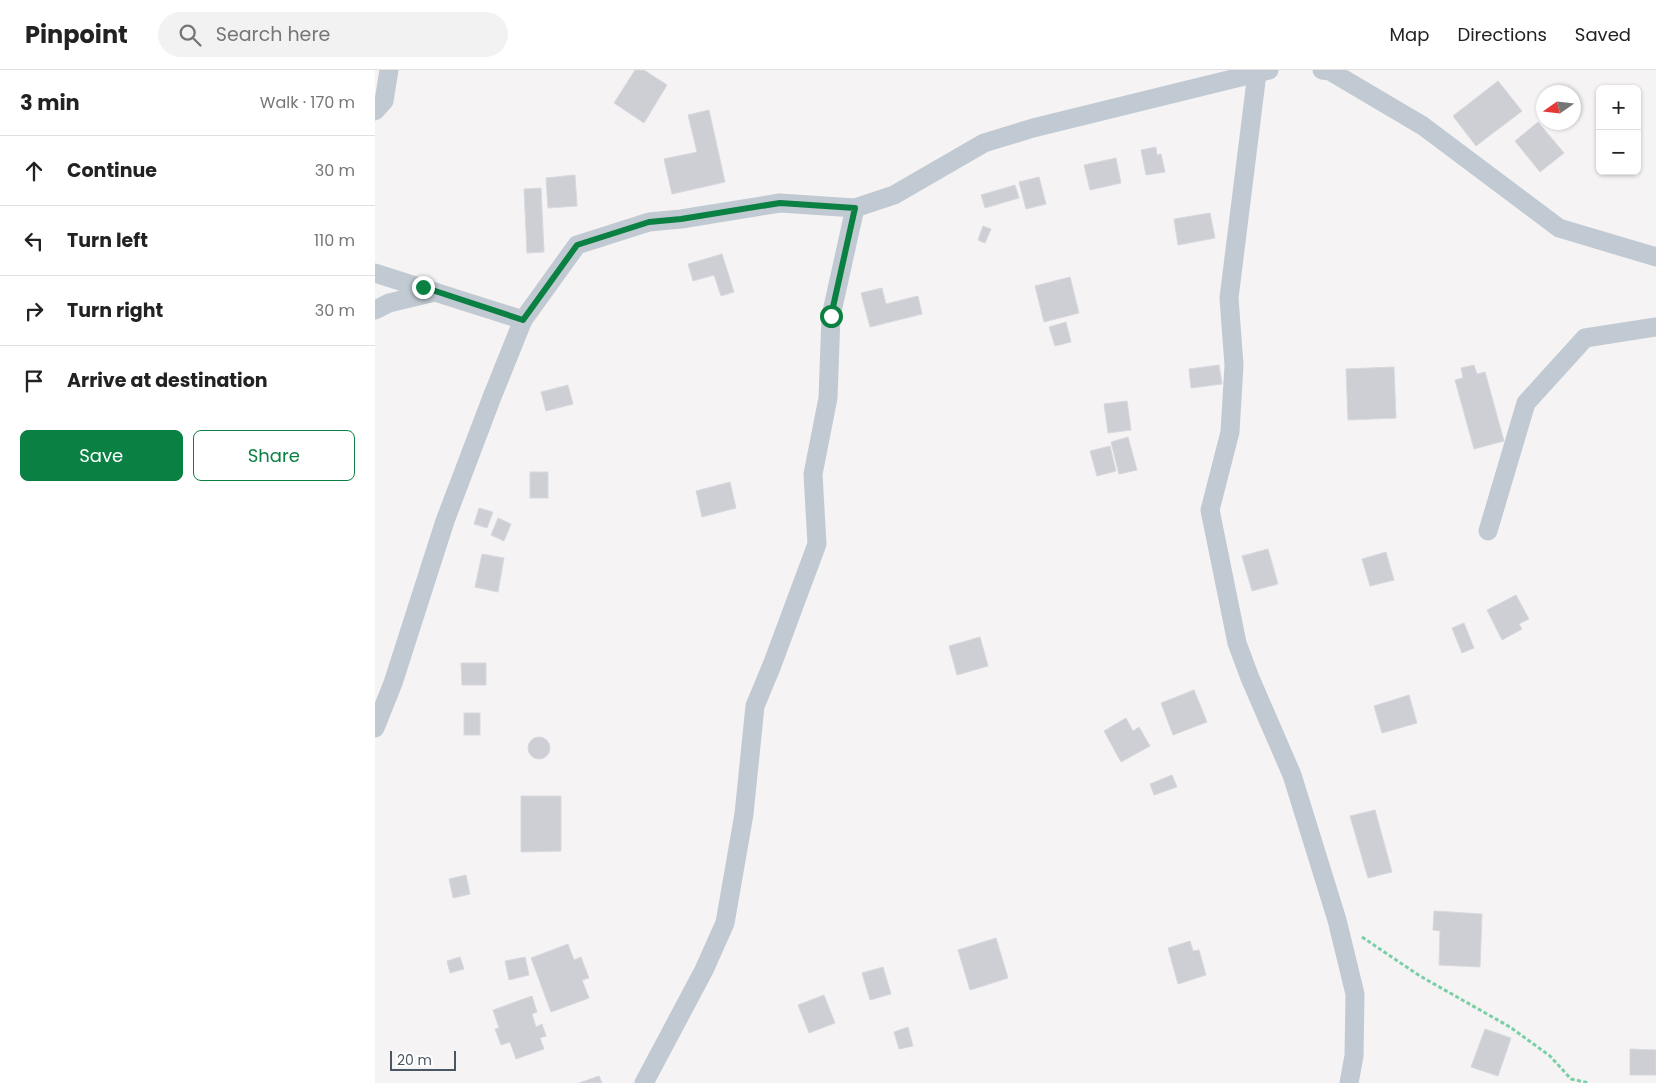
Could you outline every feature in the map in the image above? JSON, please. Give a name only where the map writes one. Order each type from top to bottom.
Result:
[{"type":"street","points":[[375,111],[384,101],[389,70]]},
{"type":"street","points":[[1322,70],[1330,71],[1423,126],[1559,228],[1656,258]]},
{"type":"street","points":[[375,728],[393,683],[445,521],[491,397],[523,320],[577,245],[649,222],[681,219],[780,203],[855,208],[895,195],[984,142],[1033,128],[1263,72],[1229,298],[1234,365],[1230,432],[1210,510],[1237,643],[1250,678],[1293,775],[1337,920],[1355,994],[1354,1056],[1349,1083]]},
{"type":"street","points":[[644,1083],[704,970],[725,922],[744,814],[755,706],[817,544],[813,474],[828,398],[831,316],[855,208]]},
{"type":"street","points":[[375,273],[523,320]]},
{"type":"street","points":[[375,310],[389,302],[435,292]]},
{"type":"street","points":[[1488,531],[1526,403],[1585,338],[1656,327]]},
{"type":"path","points":[[1337,920],[1420,976],[1510,1027],[1550,1056],[1571,1079],[1589,1083]]},
{"type":"building","points":[[635,70],[644,70],[667,85],[644,123],[614,103]]},
{"type":"building","points":[[1498,81],[1522,111],[1476,146],[1453,116]]},
{"type":"building","points":[[709,110],[725,182],[672,194],[664,159],[697,152],[688,115]]},
{"type":"building","points":[[1536,124],[1536,130],[1545,130],[1564,153],[1540,172],[1515,141]]},
{"type":"building","points":[[1156,147],[1157,155],[1161,154],[1165,172],[1146,175],[1141,150]]},
{"type":"building","points":[[1116,158],[1121,183],[1090,190],[1084,165]]},
{"type":"building","points":[[575,175],[577,206],[548,208],[546,178]]},
{"type":"building","points":[[1039,177],[1046,204],[1026,209],[1019,182]]},
{"type":"building","points":[[1015,185],[1019,198],[985,208],[981,195]]},
{"type":"building","points":[[541,188],[544,252],[527,253],[524,189]]},
{"type":"building","points":[[1210,213],[1215,238],[1178,245],[1174,219]]},
{"type":"building","points":[[983,226],[991,229],[985,243],[978,240]]},
{"type":"building","points":[[722,254],[734,292],[721,296],[714,275],[693,281],[688,264]]},
{"type":"building","points":[[1070,277],[1079,313],[1044,322],[1035,286]]},
{"type":"building","points":[[882,288],[886,304],[918,296],[922,314],[870,327],[861,293]]},
{"type":"building","points":[[1066,322],[1071,342],[1055,346],[1049,327]]},
{"type":"building","points":[[1219,365],[1222,384],[1191,388],[1189,369]]},
{"type":"building","points":[[1474,365],[1477,374],[1485,372],[1504,441],[1474,449],[1455,380],[1463,378],[1461,368]]},
{"type":"building","points":[[1394,367],[1396,418],[1348,420],[1346,369]]},
{"type":"building","points":[[568,385],[573,404],[546,411],[541,392]]},
{"type":"building","points":[[1127,401],[1131,430],[1108,433],[1104,404]]},
{"type":"building","points":[[1128,437],[1137,470],[1119,474],[1111,442]]},
{"type":"building","points":[[1110,446],[1116,471],[1097,476],[1090,451]]},
{"type":"building","points":[[530,472],[548,472],[548,498],[530,498]]},
{"type":"building","points":[[730,482],[736,508],[702,517],[696,491]]},
{"type":"building","points":[[479,508],[493,512],[487,528],[474,524]]},
{"type":"building","points":[[498,518],[511,524],[504,541],[491,535]]},
{"type":"building","points":[[1268,549],[1278,584],[1252,591],[1242,556]]},
{"type":"building","points":[[1386,552],[1394,580],[1370,586],[1362,559]]},
{"type":"building","points":[[482,554],[504,558],[498,592],[475,587]]},
{"type":"building","points":[[1516,595],[1529,619],[1519,624],[1522,629],[1502,640],[1487,610]]},
{"type":"building","points":[[1464,623],[1474,648],[1462,653],[1452,628]]},
{"type":"building","points":[[980,637],[988,666],[957,675],[949,646]]},
{"type":"building","points":[[461,663],[486,663],[486,685],[462,685]]},
{"type":"building","points":[[1194,690],[1207,722],[1173,735],[1161,703]]},
{"type":"building","points":[[1409,695],[1417,723],[1382,733],[1374,706]]},
{"type":"building","points":[[464,713],[480,713],[480,735],[464,735]]},
{"type":"building","points":[[1126,718],[1133,731],[1139,727],[1150,746],[1121,762],[1104,731]]},
{"type":"building","points":[[539,737],[547,740],[550,748],[547,756],[539,759],[531,756],[528,748],[531,740]]},
{"type":"building","points":[[1172,775],[1177,787],[1154,795],[1150,784]]},
{"type":"building","points":[[521,796],[561,796],[561,851],[521,852]]},
{"type":"building","points":[[1375,810],[1392,872],[1368,878],[1350,816]]},
{"type":"building","points":[[466,875],[470,894],[453,898],[449,879]]},
{"type":"building","points":[[1434,911],[1482,914],[1480,967],[1439,965],[1440,931],[1433,930]]},
{"type":"building","points":[[996,938],[1008,978],[970,990],[958,950]]},
{"type":"building","points":[[1190,941],[1193,951],[1199,950],[1206,975],[1178,984],[1168,948]]},
{"type":"building","points":[[568,944],[574,960],[581,957],[589,978],[582,980],[589,998],[551,1012],[531,958]]},
{"type":"building","points":[[460,957],[464,969],[450,973],[447,961]]},
{"type":"building","points":[[525,957],[529,975],[509,980],[505,961]]},
{"type":"building","points":[[883,967],[891,994],[870,1000],[862,973]]},
{"type":"building","points":[[824,995],[835,1023],[809,1033],[798,1005]]},
{"type":"building","points":[[532,996],[537,1012],[532,1014],[536,1027],[542,1024],[546,1036],[540,1038],[544,1049],[516,1059],[510,1042],[501,1045],[495,1029],[499,1028],[493,1010]]},
{"type":"building","points":[[908,1027],[913,1046],[899,1049],[894,1032]]},
{"type":"building","points":[[1485,1029],[1511,1038],[1498,1076],[1471,1067]]},
{"type":"building","points":[[1630,1049],[1656,1050],[1656,1075],[1630,1075]]},
{"type":"building","points":[[599,1076],[602,1083],[579,1083]]},
{"type":"route","points":[[423,287],[523,320],[577,245],[649,222],[681,219],[780,203],[855,208],[831,316]]}]
